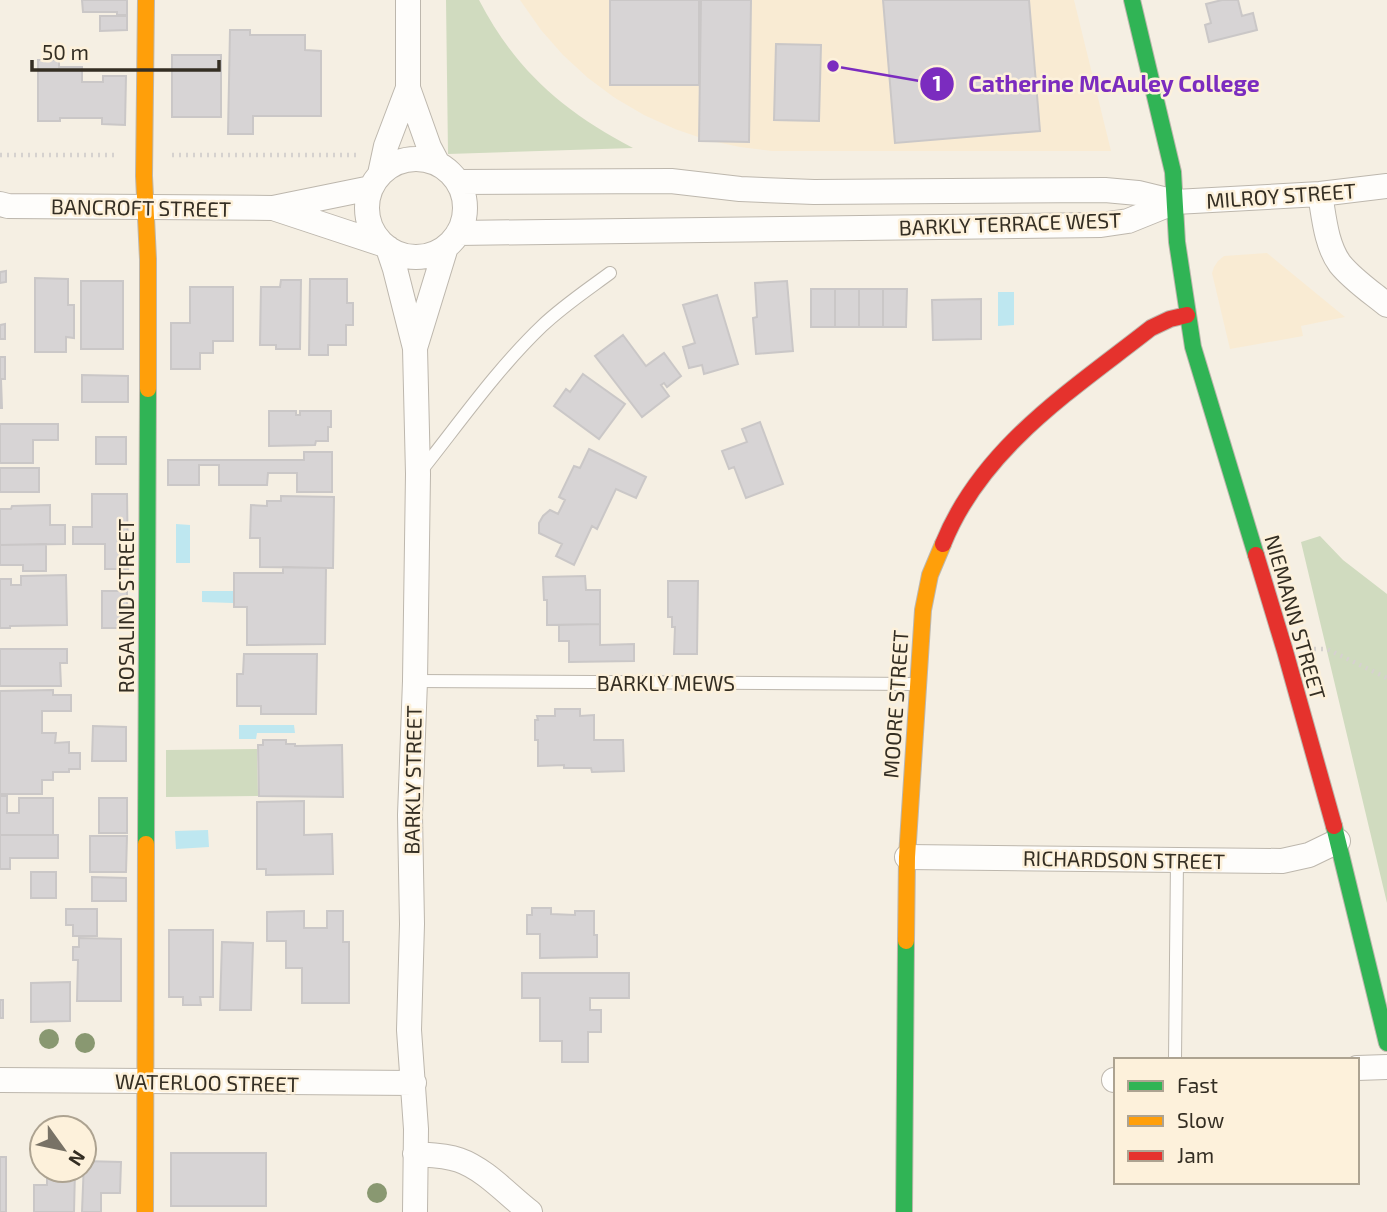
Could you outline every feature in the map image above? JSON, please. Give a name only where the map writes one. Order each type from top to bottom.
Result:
[{"type":"street","name":"ROSALIND STREET","points":[[145,1212],[148,273],[144,176],[146,0]]},
{"type":"street","points":[[408,0],[408,88],[429,147],[438,164]]},
{"type":"street","name":"NIEMANN STREET","points":[[1132,0],[1173,172],[1175,225],[1193,347],[1285,650],[1338,841],[1387,1043]]},
{"type":"street","points":[[372,172],[408,159],[424,159],[449,172],[458,182],[465,207],[463,220],[452,240],[432,254],[417,257],[402,255],[385,246],[373,232],[368,217],[367,202],[372,172],[386,146],[408,88]]},
{"type":"street","name":"BANCROFT STREET","points":[[273,208],[372,172]]},
{"type":"street","name":"BARKLY TERRACE WEST","points":[[458,182],[671,181],[740,189],[814,192],[1105,190],[1138,193],[1175,202]]},
{"type":"street","name":"MILROY STREET","points":[[1175,202],[1320,194],[1387,186]]},
{"type":"street","points":[[1320,194],[1329,242],[1340,264],[1387,305]]},
{"type":"street","name":"BARKLY TERRACE WEST","points":[[452,240],[1101,225],[1128,221],[1175,202]]},
{"type":"street","name":"BANCROFT STREET","points":[[3,206],[273,208],[385,246]]},
{"type":"street","name":"BARKLY STREET","points":[[415,348],[452,240]]},
{"type":"street","name":"BARKLY STREET","points":[[385,246],[395,269],[415,348],[418,474],[410,815],[412,924],[409,1030],[414,1083],[415,1212]]},
{"type":"street","name":"MOORE STREET","points":[[904,1212],[907,857],[923,610],[930,575],[947,533],[967,495],[1032,421],[1151,328],[1187,315]]},
{"type":"street","name":"RICHARDSON STREET","points":[[907,857],[1282,861],[1309,855],[1338,841]]},
{"type":"street","points":[[1359,1068],[1387,1067]]},
{"type":"street","name":"WATERLOO STREET","points":[[0,1080],[414,1083]]},
{"type":"street","points":[[415,1154],[460,1160],[481,1171],[530,1212]]},
{"type":"lane","points":[[418,474],[524,345],[555,314],[610,273]]},
{"type":"lane","name":"BARKLY MEWS","points":[[415,681],[918,684]]},
{"type":"lane","points":[[1175,1058],[1177,860]]},
{"type":"path","points":[[0,155],[122,155]]},
{"type":"path","points":[[167,155],[372,172]]},
{"type":"path","points":[[1285,650],[1327,649],[1387,678]]},
{"type":"shaded area","points":[[520,0],[1074,0],[1111,151],[772,151],[707,140],[644,115],[588,78],[541,30]]},
{"type":"shaded area","points":[[1267,253],[1345,317],[1301,326],[1303,336],[1230,349],[1212,273],[1214,267],[1224,256]]},
{"type":"green space","points":[[446,0],[479,0],[509,48],[544,87],[585,120],[633,148],[448,154]]},
{"type":"green space","points":[[1320,536],[1343,560],[1387,594],[1387,903],[1301,542]]},
{"type":"green space","points":[[257,749],[258,796],[166,797],[166,750]]},
{"type":"water","points":[[998,292],[1014,292],[1014,325],[998,326]]},
{"type":"water","points":[[176,524],[190,525],[190,563],[176,563]]},
{"type":"water","points":[[202,591],[233,591],[233,603],[202,602]]},
{"type":"water","points":[[239,725],[294,725],[295,733],[257,733],[256,739],[239,739]]},
{"type":"water","points":[[208,830],[209,847],[176,849],[175,831]]},
{"type":"building","points":[[82,0],[127,0],[127,15],[117,15],[117,12],[83,12]]},
{"type":"building","points":[[610,0],[699,0],[699,85],[610,85]]},
{"type":"building","points":[[701,0],[751,0],[749,142],[699,141]]},
{"type":"building","points":[[883,0],[1029,0],[1040,131],[895,143]]},
{"type":"building","points":[[1238,0],[1242,16],[1253,13],[1257,30],[1209,42],[1205,25],[1211,23],[1206,4]]},
{"type":"building","points":[[100,16],[127,16],[127,30],[100,31]]},
{"type":"building","points":[[230,30],[250,30],[250,35],[305,35],[305,50],[321,51],[321,116],[253,116],[253,134],[228,134]]},
{"type":"building","points":[[776,44],[821,45],[819,121],[774,120]]},
{"type":"building","points":[[172,55],[221,55],[221,117],[172,117]]},
{"type":"building","points":[[38,60],[59,60],[59,67],[82,67],[82,82],[103,82],[103,76],[126,76],[125,125],[102,124],[102,118],[38,121]]},
{"type":"building","points":[[6,271],[6,282],[0,283],[0,272]]},
{"type":"building","points":[[35,278],[68,279],[68,305],[74,305],[74,338],[66,337],[66,352],[35,352]]},
{"type":"building","points":[[310,279],[347,279],[347,303],[353,303],[353,325],[346,325],[346,345],[328,345],[328,355],[309,355]]},
{"type":"building","points":[[281,280],[301,280],[300,349],[276,349],[276,345],[260,345],[261,287],[280,287]]},
{"type":"building","points":[[81,281],[123,281],[123,349],[81,349]]},
{"type":"building","points":[[787,281],[793,351],[756,354],[753,318],[757,317],[755,283]]},
{"type":"building","points":[[190,287],[233,287],[233,341],[213,341],[213,353],[200,353],[200,369],[171,369],[171,323],[190,323]]},
{"type":"building","points":[[811,289],[835,289],[835,327],[811,327]]},
{"type":"building","points":[[835,289],[859,289],[859,327],[835,327]]},
{"type":"building","points":[[859,289],[883,289],[883,327],[859,327]]},
{"type":"building","points":[[883,289],[907,289],[906,327],[883,327]]},
{"type":"building","points":[[717,295],[738,364],[704,374],[702,365],[689,368],[683,347],[695,343],[683,305]]},
{"type":"building","points":[[981,299],[981,339],[933,340],[932,300]]},
{"type":"building","points":[[5,324],[5,339],[0,339],[0,325]]},
{"type":"building","points":[[623,335],[646,366],[664,353],[681,376],[667,387],[664,383],[661,385],[669,396],[642,417],[595,356]]},
{"type":"building","points":[[0,357],[5,357],[5,379],[1,379],[2,408],[0,408]]},
{"type":"building","points":[[583,374],[625,404],[599,439],[554,406],[566,389],[570,392]]},
{"type":"building","points":[[82,375],[128,376],[128,402],[82,402]]},
{"type":"building","points":[[269,411],[296,411],[296,415],[300,415],[300,411],[331,411],[328,441],[316,441],[315,445],[269,446]]},
{"type":"building","points":[[760,422],[783,484],[746,498],[734,467],[729,469],[722,451],[747,442],[742,429]]},
{"type":"building","points":[[0,424],[58,424],[58,440],[33,440],[33,463],[0,463]]},
{"type":"building","points":[[96,437],[126,437],[126,464],[96,464]]},
{"type":"building","points":[[589,449],[646,477],[636,498],[616,489],[597,529],[592,526],[574,565],[556,556],[562,544],[539,533],[539,523],[550,510],[558,514],[565,500],[559,497],[574,466],[580,468]]},
{"type":"building","points":[[304,452],[332,452],[332,492],[297,492],[297,473],[268,473],[267,485],[219,485],[219,465],[199,465],[199,485],[168,485],[168,460],[304,460]]},
{"type":"building","points":[[0,468],[39,468],[39,492],[0,492]]},
{"type":"building","points":[[92,494],[127,494],[128,569],[105,569],[105,544],[73,544],[73,527],[92,527]]},
{"type":"building","points":[[281,496],[334,497],[333,568],[260,567],[260,538],[250,538],[251,505],[267,506],[267,501],[281,501]]},
{"type":"building","points":[[50,505],[50,525],[65,525],[65,544],[0,545],[0,509]]},
{"type":"building","points":[[46,544],[46,571],[23,571],[23,565],[0,565],[0,545]]},
{"type":"building","points":[[283,567],[326,568],[325,644],[247,645],[247,607],[234,607],[234,573],[283,573]]},
{"type":"building","points":[[66,575],[67,625],[0,628],[0,579],[11,579],[11,585],[21,585],[21,576]]},
{"type":"building","points":[[585,576],[586,590],[600,590],[600,624],[547,625],[543,577]]},
{"type":"building","points":[[668,581],[698,581],[697,654],[674,654],[675,627],[672,627],[672,617],[668,617]]},
{"type":"building","points":[[102,591],[127,591],[127,628],[102,628]]},
{"type":"building","points":[[600,624],[600,645],[634,644],[634,661],[569,662],[569,641],[559,641],[559,625]]},
{"type":"building","points":[[0,649],[67,649],[67,663],[60,663],[61,686],[0,686]]},
{"type":"building","points":[[244,654],[317,654],[316,714],[261,714],[261,706],[237,706],[237,674],[243,674]]},
{"type":"building","points":[[53,690],[53,695],[71,695],[71,711],[42,711],[42,733],[56,733],[55,743],[69,742],[69,753],[80,753],[80,769],[53,772],[53,780],[42,780],[42,794],[0,794],[0,691]]},
{"type":"building","points":[[555,709],[580,709],[580,716],[594,715],[594,740],[623,740],[624,771],[592,772],[591,768],[564,768],[564,765],[538,766],[535,720],[538,720],[537,716],[555,716]]},
{"type":"building","points":[[93,726],[126,727],[126,761],[92,761]]},
{"type":"building","points":[[263,740],[286,740],[286,744],[295,746],[342,745],[343,797],[259,796],[258,745],[263,745]]},
{"type":"building","points":[[0,796],[7,796],[7,813],[19,813],[19,798],[53,798],[53,835],[0,835]]},
{"type":"building","points":[[99,798],[127,798],[127,833],[99,833]]},
{"type":"building","points":[[304,801],[304,835],[332,834],[333,874],[266,875],[266,869],[257,869],[257,802]]},
{"type":"building","points":[[0,835],[58,835],[58,858],[10,858],[10,869],[0,869]]},
{"type":"building","points":[[90,836],[127,836],[126,872],[90,872]]},
{"type":"building","points":[[31,872],[56,872],[56,898],[31,898]]},
{"type":"building","points":[[92,877],[126,878],[126,901],[92,901]]},
{"type":"building","points":[[532,908],[551,908],[551,914],[575,915],[575,911],[594,911],[597,957],[540,958],[540,934],[527,934],[527,915],[532,915]]},
{"type":"building","points":[[66,909],[97,909],[97,936],[73,936],[73,925],[66,925]]},
{"type":"building","points":[[304,911],[304,928],[327,928],[327,911],[343,911],[343,942],[349,942],[349,1003],[302,1003],[302,968],[286,968],[286,941],[267,941],[267,912]]},
{"type":"building","points":[[169,930],[213,930],[213,997],[200,997],[201,1005],[183,1005],[183,997],[169,997]]},
{"type":"building","points":[[79,938],[121,939],[121,1001],[77,1001],[78,960],[73,960],[73,947],[79,947]]},
{"type":"building","points":[[222,942],[253,943],[251,1010],[220,1010]]},
{"type":"building","points":[[522,973],[629,973],[629,998],[590,998],[590,1010],[601,1010],[601,1032],[588,1032],[588,1062],[562,1062],[562,1041],[540,1041],[540,998],[522,998]]},
{"type":"building","points":[[70,982],[70,1021],[31,1022],[31,983]]},
{"type":"building","points":[[0,1000],[3,1000],[3,1018],[0,1018]]},
{"type":"building","points":[[171,1153],[266,1153],[266,1206],[171,1206]]},
{"type":"building","points":[[0,1157],[6,1157],[6,1212],[0,1212]]},
{"type":"building","points":[[98,1161],[121,1162],[120,1193],[101,1193],[101,1212],[82,1212],[83,1184],[98,1184]]},
{"type":"building","points":[[75,1184],[74,1212],[34,1212],[34,1185]]},
{"type":"traffic: fast","points":[[1132,0],[1173,172],[1177,242],[1193,347],[1256,555]]},
{"type":"traffic: fast","points":[[146,844],[148,389]]},
{"type":"traffic: fast","points":[[1334,826],[1387,1043]]},
{"type":"traffic: fast","points":[[904,1212],[906,941]]},
{"type":"traffic: slow","points":[[146,0],[144,176],[148,259],[148,389]]},
{"type":"traffic: slow","points":[[906,941],[907,857],[923,610],[930,575],[943,544]]},
{"type":"traffic: slow","points":[[145,1212],[146,844]]},
{"type":"traffic: jam","points":[[943,544],[960,509],[981,478],[1005,449],[1032,423],[1151,328],[1187,315]]},
{"type":"traffic: jam","points":[[1256,555],[1334,826]]},
{"type":"place","name":"Catherine McAuley College","points":[[833,66]]}]
